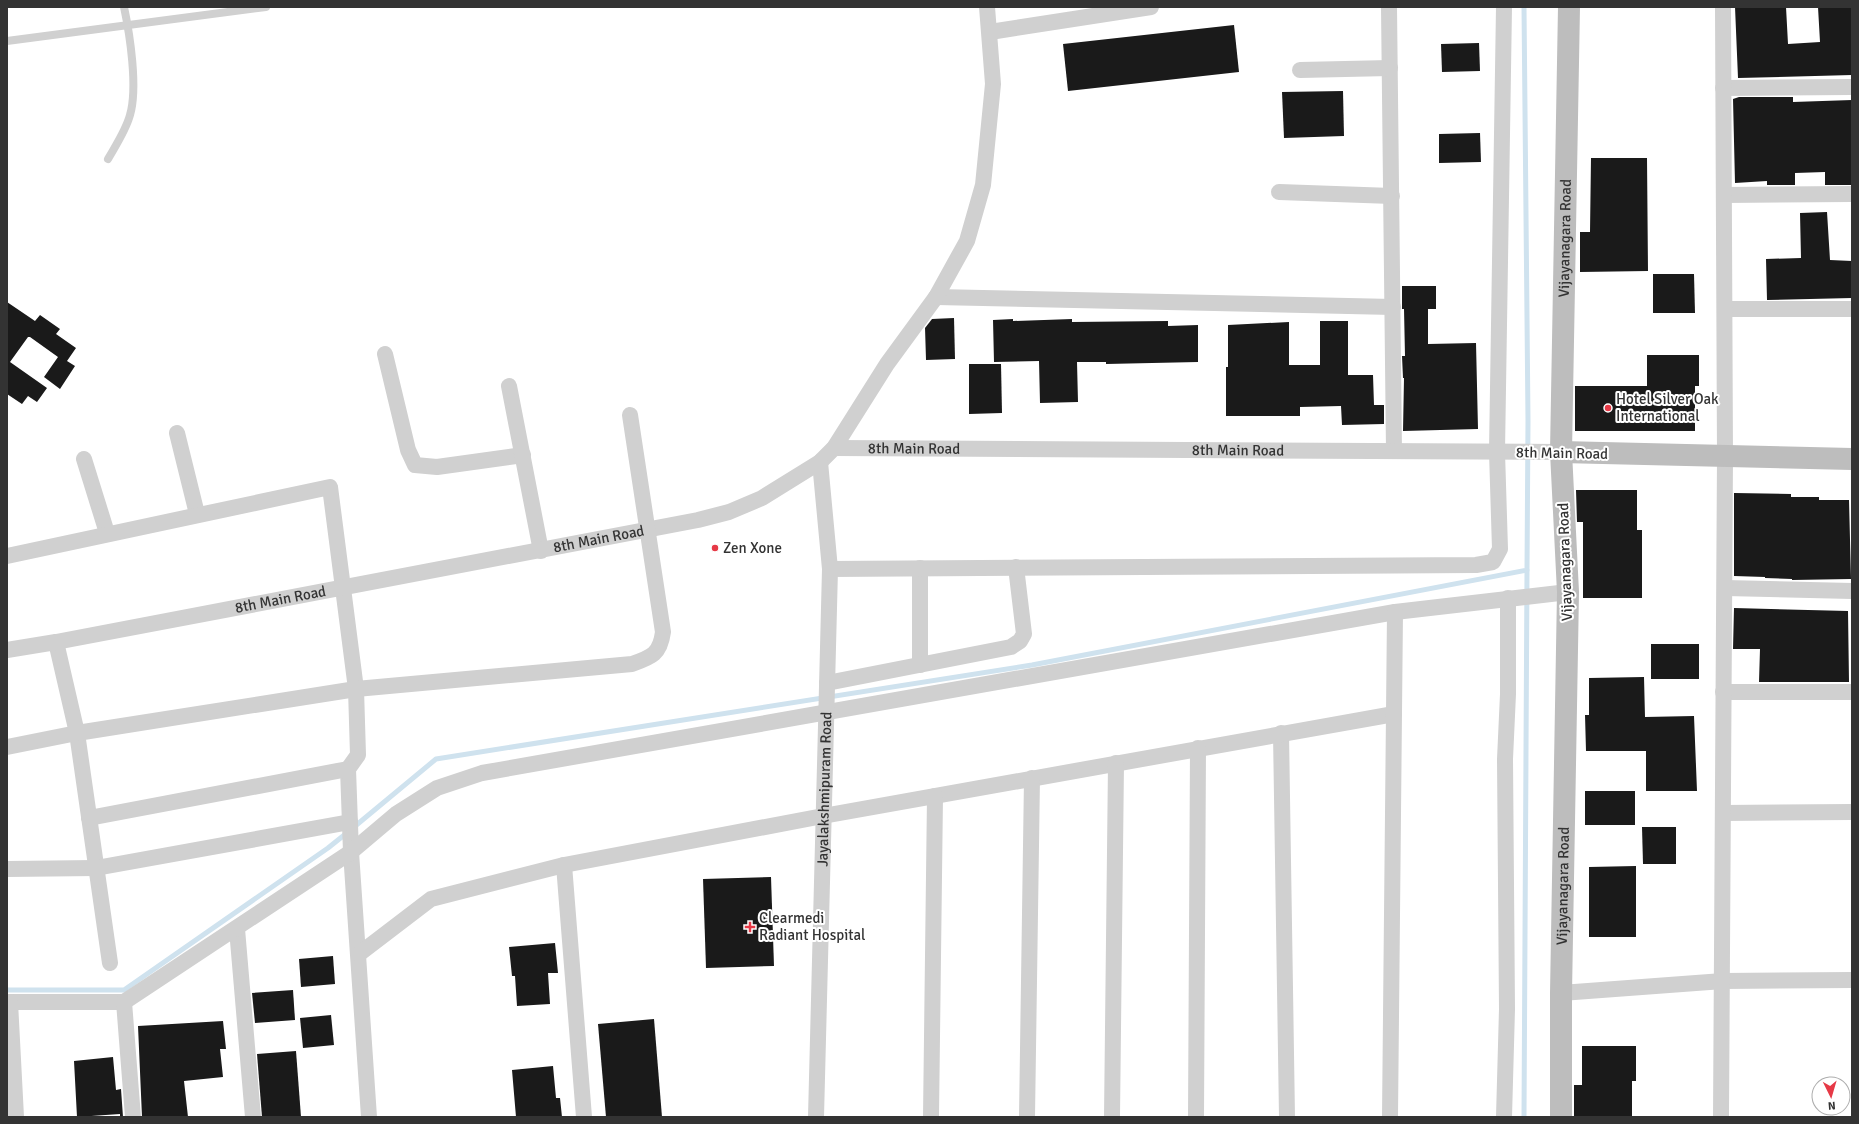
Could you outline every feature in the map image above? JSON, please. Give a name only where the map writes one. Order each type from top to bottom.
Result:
[{"type":"street","points":[[834,448],[887,364],[936,297],[967,241],[983,185],[993,84],[987,7]]},
{"type":"street","points":[[990,32],[1068,13],[1151,7]]},
{"type":"street","points":[[1389,7],[1394,451]]},
{"type":"street","points":[[830,569],[1476,566],[1493,562],[1500,549],[1497,452],[1504,7]]},
{"type":"street","name":"Vijayanagara Road","points":[[1561,1117],[1561,993],[1568,592],[1561,452],[1569,7]]},
{"type":"street","points":[[1722,1117],[1723,692],[1725,588],[1723,7]]},
{"type":"street","points":[[1300,70],[1390,68]]},
{"type":"street","points":[[1723,88],[1852,87]]},
{"type":"street","points":[[1279,192],[1392,196]]},
{"type":"street","points":[[1724,195],[1852,194]]},
{"type":"street","points":[[936,297],[1393,307]]},
{"type":"street","points":[[1725,309],[1852,309]]},
{"type":"street","points":[[385,354],[408,450],[415,465],[437,467],[523,455]]},
{"type":"street","points":[[510,386],[541,551]]},
{"type":"street","points":[[7,747],[77,733],[356,689],[632,664],[651,657],[661,644],[663,632],[646,530],[630,415]]},
{"type":"street","points":[[177,433],[197,514]]},
{"type":"street","name":"8th Main Road","points":[[7,650],[56,642],[344,586],[541,551],[698,520],[729,512],[762,498],[820,462],[834,448],[1561,452],[1852,459]]},
{"type":"street","points":[[84,459],[107,533]]},
{"type":"street","name":"Jayalakshmipuram Road","points":[[816,1117],[830,569],[820,462]]},
{"type":"street","points":[[7,556],[107,533],[330,487],[344,586],[356,689],[358,755],[348,769],[351,852],[369,1117]]},
{"type":"street","points":[[826,683],[1011,648],[1020,641],[1024,634],[1016,567]]},
{"type":"street","points":[[920,568],[920,665]]},
{"type":"street","points":[[1725,588],[1852,591]]},
{"type":"street","points":[[16,1117],[8,1002],[124,1002],[237,929],[351,852],[396,814],[436,788],[482,773],[1395,612],[1568,592]]},
{"type":"street","points":[[1504,1117],[1507,1009],[1505,759],[1508,694],[1508,598]]},
{"type":"street","points":[[1390,1117],[1395,612]]},
{"type":"street","points":[[56,642],[77,733],[110,963]]},
{"type":"street","points":[[1723,692],[1852,692]]},
{"type":"street","points":[[359,954],[431,898],[564,866],[823,816],[1394,714]]},
{"type":"street","points":[[1281,733],[1287,1117]]},
{"type":"street","points":[[1196,1117],[1198,748]]},
{"type":"street","points":[[1112,1117],[1116,763]]},
{"type":"street","points":[[89,818],[348,769]]},
{"type":"street","points":[[1027,1117],[1032,778]]},
{"type":"street","points":[[931,1117],[935,796]]},
{"type":"street","points":[[1723,812],[1852,812]]},
{"type":"street","points":[[7,869],[96,868],[350,822]]},
{"type":"street","points":[[564,866],[584,1117]]},
{"type":"street","points":[[237,929],[253,1117]]},
{"type":"street","points":[[1561,993],[1723,982],[1852,980]]},
{"type":"street","points":[[124,1002],[133,1117]]},
{"type":"lane","points":[[108,159],[130,114],[133,91],[128,25],[124,7]]},
{"type":"lane","points":[[7,41],[266,7]]},
{"type":"building","points":[[1735,7],[1786,7],[1788,44],[1820,42],[1818,7],[1852,7],[1852,75],[1738,78]]},
{"type":"building","points":[[1234,25],[1239,72],[1068,91],[1063,44]]},
{"type":"building","points":[[1479,43],[1480,71],[1442,72],[1441,44]]},
{"type":"building","points":[[1343,91],[1344,136],[1284,138],[1282,92]]},
{"type":"building","points":[[1739,97],[1793,97],[1793,102],[1852,100],[1852,185],[1825,185],[1825,172],[1795,173],[1795,185],[1767,185],[1767,181],[1735,183],[1733,99]]},
{"type":"building","points":[[1480,133],[1481,162],[1439,163],[1439,134]]},
{"type":"building","points":[[1591,158],[1647,158],[1648,271],[1580,272],[1580,232],[1590,232]]},
{"type":"building","points":[[1827,212],[1830,260],[1852,261],[1852,298],[1767,300],[1766,259],[1801,258],[1800,213]]},
{"type":"building","points":[[1653,274],[1694,274],[1695,313],[1653,313]]},
{"type":"building","points":[[1402,286],[1436,286],[1436,309],[1428,309],[1428,344],[1476,343],[1478,429],[1403,431],[1404,378],[1402,356],[1405,356]]},
{"type":"building","points":[[7,302],[35,321],[40,315],[60,329],[56,334],[76,348],[67,361],[75,366],[60,389],[44,377],[58,357],[28,337],[10,362],[47,388],[37,402],[28,396],[22,404],[7,394]]},
{"type":"building","points":[[954,318],[955,359],[926,360],[925,328],[932,319]]},
{"type":"building","points":[[1013,319],[1013,321],[1072,319],[1072,322],[1168,321],[1168,326],[1198,325],[1198,362],[1106,364],[1106,362],[1077,362],[1078,402],[1040,403],[1039,361],[994,362],[993,320]]},
{"type":"building","points":[[1320,321],[1348,321],[1348,375],[1373,375],[1374,405],[1384,405],[1384,424],[1342,425],[1341,406],[1300,407],[1300,416],[1226,416],[1228,325],[1289,322],[1289,365],[1320,365]]},
{"type":"building","points":[[1647,355],[1699,355],[1699,386],[1695,386],[1695,431],[1575,431],[1575,386],[1647,386]]},
{"type":"building","points":[[969,364],[1001,364],[1002,413],[969,414]]},
{"type":"building","points":[[1576,490],[1637,490],[1637,530],[1642,530],[1642,598],[1583,598],[1583,522],[1577,522]]},
{"type":"building","points":[[1734,493],[1791,494],[1791,497],[1819,497],[1819,500],[1849,500],[1851,579],[1792,580],[1734,576]]},
{"type":"building","points":[[1734,608],[1848,611],[1849,682],[1759,682],[1760,649],[1733,649]]},
{"type":"building","points":[[1651,644],[1699,644],[1699,679],[1651,679]]},
{"type":"building","points":[[1644,677],[1645,717],[1694,716],[1697,791],[1646,791],[1646,751],[1586,751],[1585,715],[1589,715],[1589,678]]},
{"type":"building","points":[[1585,791],[1635,791],[1635,825],[1585,825]]},
{"type":"building","points":[[1642,827],[1676,827],[1676,864],[1643,864]]},
{"type":"building","points":[[1636,866],[1636,937],[1589,937],[1589,867]]},
{"type":"building","points":[[771,877],[774,966],[706,968],[703,879]]},
{"type":"building","points":[[555,943],[558,973],[548,973],[550,1004],[517,1006],[515,976],[512,976],[509,947]]},
{"type":"building","points":[[333,956],[335,984],[301,987],[299,959]]},
{"type":"building","points":[[293,990],[295,1020],[255,1023],[252,993]]},
{"type":"building","points":[[331,1015],[334,1045],[303,1048],[300,1018]]},
{"type":"building","points":[[654,1019],[662,1117],[606,1117],[598,1024]]},
{"type":"building","points":[[223,1021],[226,1049],[220,1049],[223,1077],[184,1081],[188,1117],[142,1117],[138,1026]]},
{"type":"building","points":[[1582,1046],[1636,1046],[1636,1081],[1632,1081],[1632,1117],[1574,1117],[1574,1085],[1582,1085]]},
{"type":"building","points":[[296,1051],[301,1117],[262,1117],[257,1054]]},
{"type":"building","points":[[113,1057],[116,1090],[121,1089],[123,1117],[120,1117],[120,1114],[77,1117],[74,1061]]},
{"type":"building","points":[[553,1066],[556,1098],[560,1098],[562,1117],[516,1117],[512,1070]]},
{"type":"waterway","points":[[354,827],[436,759],[1032,665],[1527,570],[1528,421],[1524,7]]},
{"type":"waterway","points":[[1524,1117],[1527,570]]},
{"type":"waterway","points":[[7,990],[124,990],[328,848],[348,832]]},
{"type":"place","name":"Hotel Silver Oak International","points":[[1608,408]]},
{"type":"place","name":"Zen Xone","points":[[715,548]]},
{"type":"place","name":"Clearmedi Radiant Hospital","points":[[750,927]]}]
